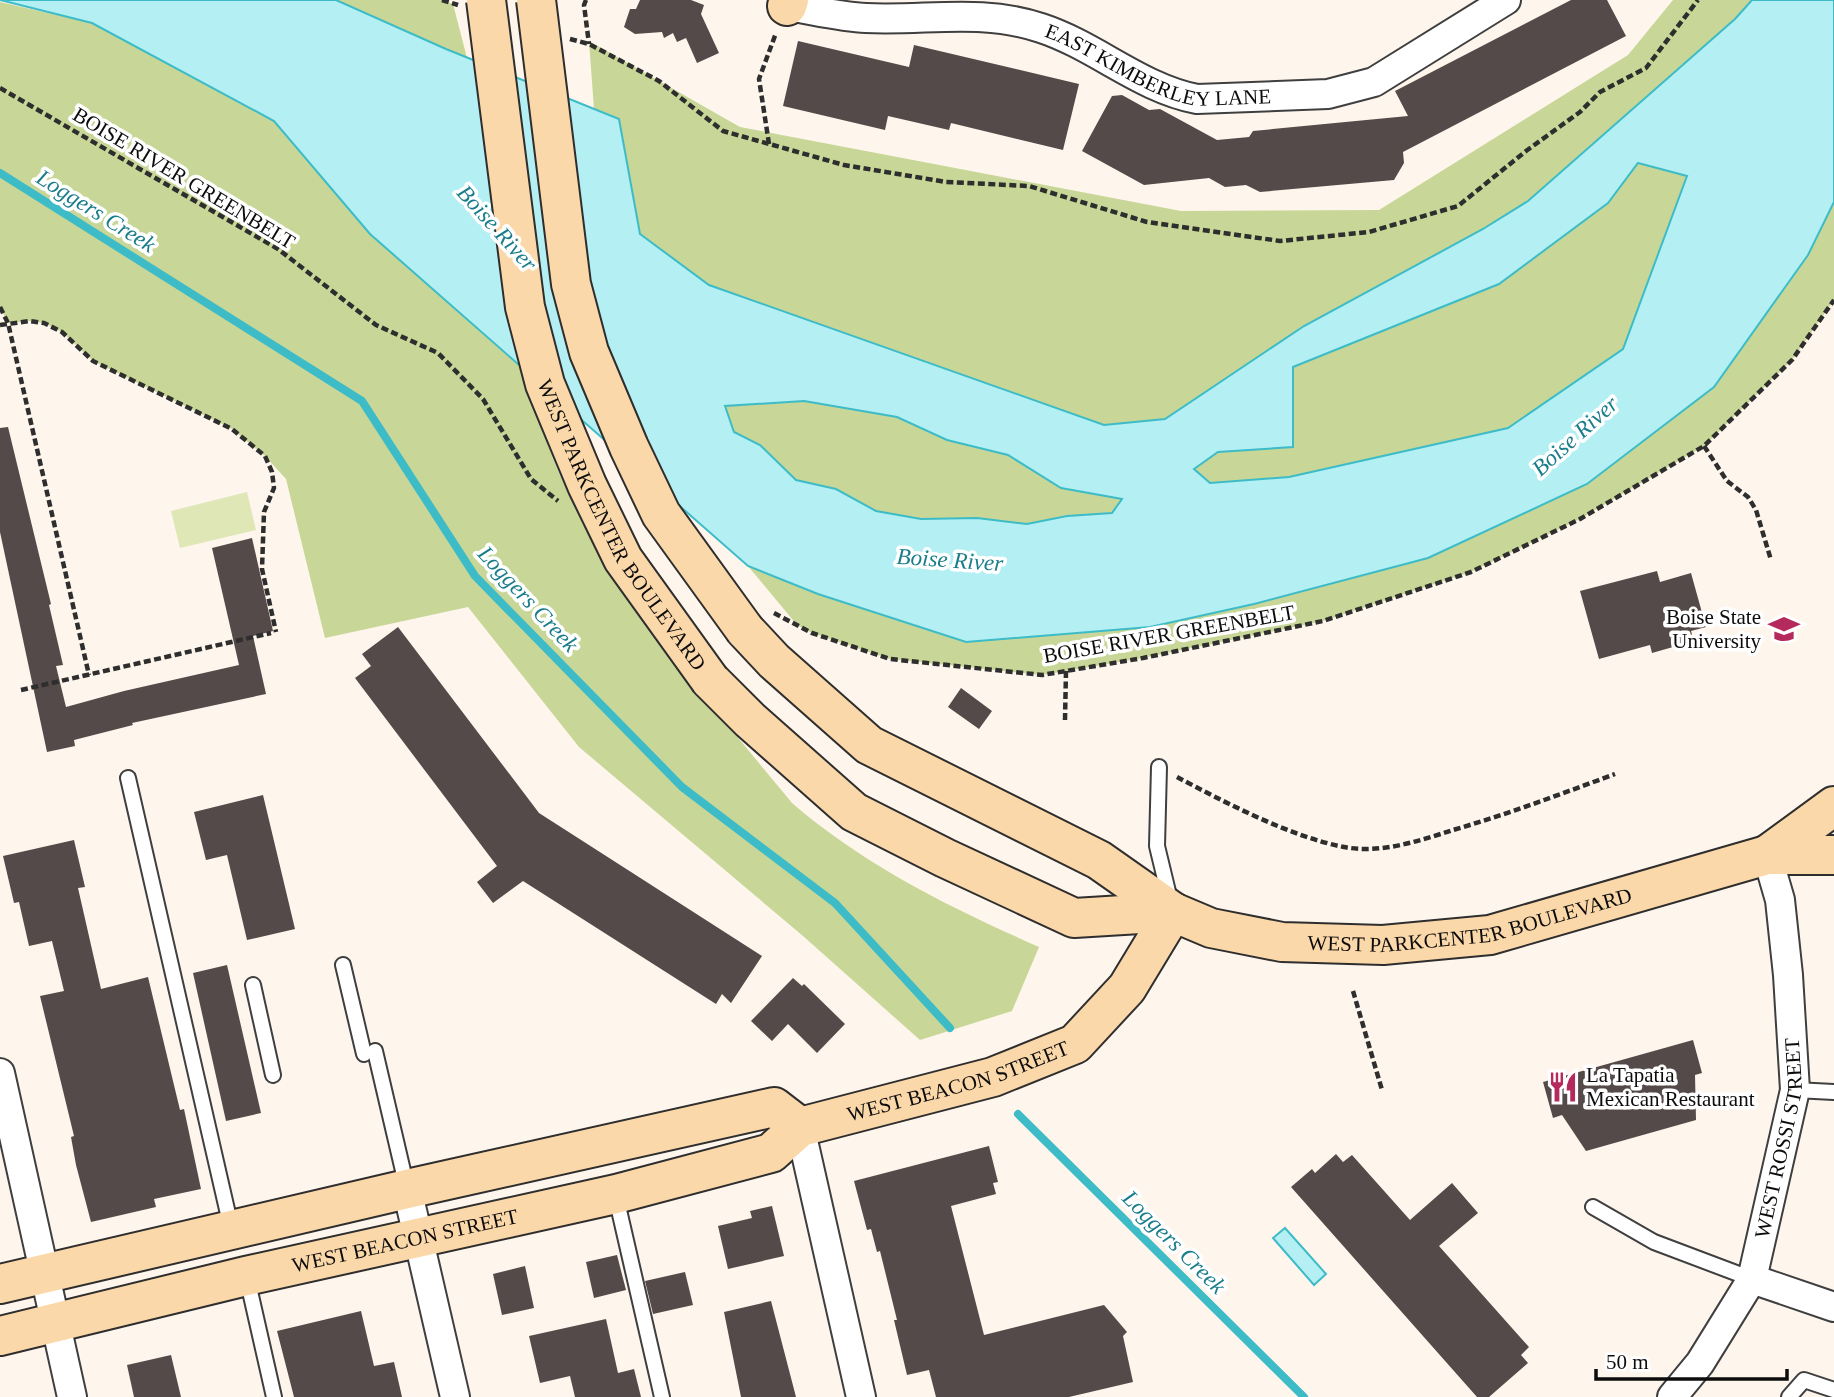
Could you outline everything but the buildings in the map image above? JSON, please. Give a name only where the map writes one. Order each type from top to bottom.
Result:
[{"type":"main road","name":"WEST PARKCENTER BOULEVARD","points":[[536,0],[571,284],[589,352],[629,447],[661,514],[758,621],[774,661],[869,745],[1098,860],[1172,912],[1211,928],[1282,942],[1383,945],[1490,935],[1767,855],[1834,855]]},
{"type":"main road","name":"WEST PARKCENTER BOULEVARD","points":[[475,4],[525,307],[545,384],[587,485],[623,559],[710,680],[750,720],[854,812],[945,858],[1074,918],[1172,912]]},
{"type":"main road","name":"WEST PARKCENTER BOULEVARD","points":[[1767,855],[1834,806]]},
{"type":"main road","name":"WEST BEACON STREET","points":[[0,1336],[246,1276],[616,1194],[771,1153],[800,1127],[993,1077],[1075,1044],[1126,988],[1172,912]]},
{"type":"main road","points":[[0,1284],[774,1107],[800,1127]]},
{"type":"street","name":"EAST KIMBERLEY LANE","points":[[782,2],[865,18],[975,15],[1041,27],[1096,51],[1157,87],[1196,99],[1328,94],[1374,82],[1506,0]]},
{"type":"street","name":"WEST ROSSI STREET","points":[[1672,1397],[1700,1363],[1752,1279],[1796,1090],[1780,900],[1767,855]]},
{"type":"street","points":[[0,1073],[72,1397]]},
{"type":"street","points":[[800,1127],[861,1397]]},
{"type":"street","points":[[407,1189],[455,1397]]},
{"type":"street","points":[[1752,1279],[1834,1307]]},
{"type":"lane","points":[[1159,767],[1157,846],[1172,912]]},
{"type":"lane","points":[[128,778],[232,1232]]},
{"type":"lane","points":[[343,965],[407,1189]]},
{"type":"lane","points":[[253,985],[273,1075]]},
{"type":"lane","points":[[1796,1090],[1834,1092]]},
{"type":"lane","points":[[616,1194],[662,1397]]},
{"type":"lane","points":[[1593,1207],[1654,1242],[1752,1279]]},
{"type":"lane","points":[[246,1276],[274,1397]]},
{"type":"lane","points":[[1789,1397],[1804,1380],[1834,1390]]},
{"type":"path","points":[[442,0],[475,4]]},
{"type":"path","points":[[563,37],[589,44],[659,81],[723,131],[844,165],[946,182],[1029,186],[1147,222],[1280,241],[1369,232],[1458,206],[1580,112],[1600,92],[1646,68],[1698,0]]},
{"type":"path","points":[[583,2],[589,44]]},
{"type":"path","points":[[769,144],[759,79],[782,2]]},
{"type":"path","name":"BOISE RIVER GREENBELT","points":[[0,88],[278,249],[376,325],[438,353],[483,399],[531,479],[561,503]]},
{"type":"path","name":"BOISE RIVER GREENBELT","points":[[758,621],[812,633],[890,659],[1041,675],[1143,659],[1323,621],[1471,572],[1580,519],[1704,446],[1792,360],[1834,300]]},
{"type":"path","points":[[0,307],[8,323],[89,675]]},
{"type":"path","points":[[0,325],[30,321],[44,323],[62,332],[93,361],[232,429],[265,456],[272,472],[274,488],[264,512],[262,569],[273,633],[21,690]]},
{"type":"path","points":[[1704,446],[1727,481],[1748,497],[1756,510],[1771,559]]},
{"type":"path","points":[[1065,720],[1066,671]]},
{"type":"path","points":[[1159,767],[1225,802],[1295,832],[1344,848],[1382,848],[1500,816],[1615,774]]},
{"type":"path","points":[[1353,990],[1382,1090]]},
{"type":"green space","points":[[336,0],[442,0],[453,4],[467,58]]},
{"type":"green space","points":[[1673,0],[1752,0],[1736,19],[1528,201],[1483,229],[1304,326],[1165,419],[1104,425],[709,285],[640,234],[619,119],[594,109],[589,41],[740,127],[1181,211],[1379,210],[1628,55]]},
{"type":"green space","points":[[0,2],[92,23],[274,121],[370,234],[522,367],[527,393],[559,473],[599,552],[658,641],[792,803],[849,847],[879,866],[941,901],[1039,947],[1012,1011],[920,1040],[803,936],[579,747],[468,607],[325,638],[286,479],[265,456],[232,429],[93,361],[62,332],[44,323],[8,323],[0,307]]},
{"type":"green space","points":[[1638,163],[1687,176],[1623,349],[1508,428],[1289,477],[1210,483],[1194,468],[1218,452],[1292,447],[1293,367],[1499,284],[1608,203]]},
{"type":"green space","points":[[1834,202],[1834,300],[1792,360],[1704,446],[1580,519],[1471,572],[1323,621],[1143,658],[1042,675],[890,659],[812,633],[797,625],[748,566],[818,594],[1254,604],[1808,255]]},
{"type":"green space","points":[[804,401],[897,417],[947,440],[1008,455],[1061,488],[1123,499],[1112,513],[1067,516],[1027,524],[977,518],[921,519],[876,511],[837,489],[796,480],[760,445],[734,432],[725,406]]},
{"type":"green space","points":[[247,492],[256,530],[180,548],[171,511]]},
{"type":"water","name":"Boise River","points":[[0,0],[336,0],[446,49],[619,119],[640,234],[709,285],[1104,425],[1165,419],[1304,326],[1483,229],[1528,201],[1735,19],[1752,0],[1834,0],[1834,202],[1808,255],[1714,387],[1587,484],[1428,558],[1254,604],[1150,627],[966,642],[818,594],[748,566],[370,234],[274,121],[92,23]],"holes":[[[1638,163],[1687,176],[1623,349],[1508,428],[1289,477],[1210,483],[1194,469],[1218,452],[1293,447],[1293,367],[1499,284],[1608,203]],[[804,401],[897,417],[947,440],[1008,455],[1061,488],[1122,499],[1112,513],[1067,516],[1027,524],[977,518],[921,519],[876,511],[836,489],[796,480],[760,445],[734,432],[725,406]]]},
{"type":"water","points":[[1285,1228],[1326,1274],[1314,1285],[1273,1238]]},
{"type":"waterway","name":"Loggers Creek","points":[[0,173],[362,401],[475,576],[682,787],[835,903],[950,1028]]},
{"type":"waterway","name":"Loggers Creek","points":[[1018,1114],[1304,1397]]},
{"type":"place","name":"Boise State University","points":[[1784,629]]},
{"type":"place","name":"La Tapatia Mexican Restaurant","points":[[1563,1087]]}]
